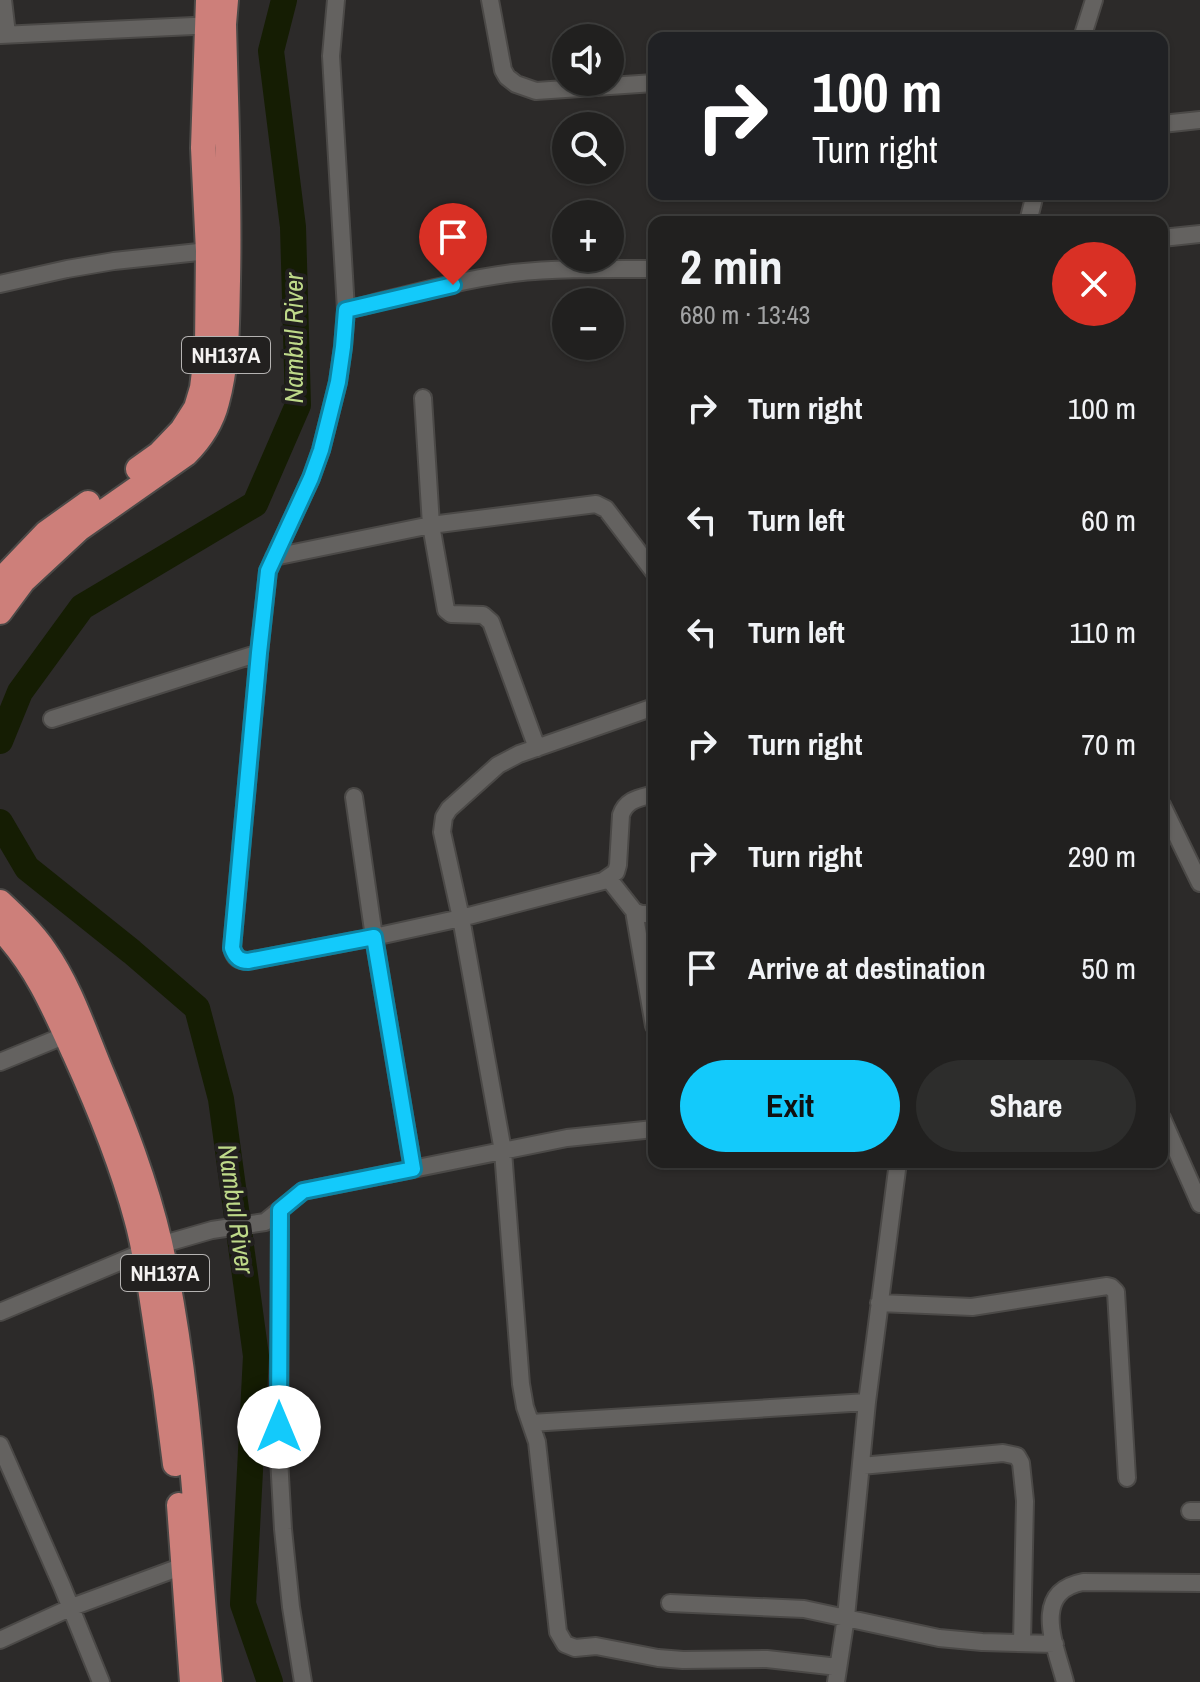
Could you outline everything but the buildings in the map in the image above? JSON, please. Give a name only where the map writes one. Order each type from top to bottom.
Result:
[{"type":"highway","name":"NH137A","points":[[0,612],[23,581],[79,529],[186,454],[208,425],[217,404],[226,361],[229,228],[219,16],[208,0]]},
{"type":"highway","name":"NH137A","points":[[0,581],[46,533],[159,454],[182,430],[196,408],[207,347],[208,251],[203,148],[219,16]]},
{"type":"highway","name":"NH137A","points":[[0,902],[45,950],[70,997],[124,1127],[140,1175],[152,1249],[179,1499],[192,1682]]},
{"type":"highway","name":"NH137A","points":[[0,928],[38,977],[66,1035],[93,1096],[138,1222],[152,1249],[171,1302],[186,1416],[210,1682]]},
{"type":"street","points":[[3,0],[3,34],[219,16]]},
{"type":"street","points":[[336,0],[331,56],[346,310],[343,347],[338,382],[321,450],[268,571],[232,948],[236,958],[248,961],[461,918],[603,881],[616,872],[618,865],[623,808],[631,801],[648,796]]},
{"type":"street","points":[[490,0],[503,70],[516,84],[536,91],[648,83]]},
{"type":"street","points":[[1084,32],[1094,0]]},
{"type":"street","points":[[1168,123],[1200,120]]},
{"type":"street","points":[[1168,237],[1200,234]]},
{"type":"street","points":[[0,284],[114,261],[208,251]]},
{"type":"street","points":[[346,310],[510,274],[648,269]]},
{"type":"street","points":[[423,398],[431,525],[446,610],[451,614],[483,615],[491,622],[537,748]]},
{"type":"street","points":[[274,557],[431,525],[600,504],[648,564]]},
{"type":"street","points":[[52,719],[259,653]]},
{"type":"street","points":[[648,709],[498,765],[449,809],[444,817],[442,832],[461,918],[503,1151],[521,1384],[537,1442],[558,1632],[565,1644],[575,1648],[596,1646],[683,1660],[767,1659],[837,1674],[897,1168]]},
{"type":"street","points":[[354,797],[413,1169]]},
{"type":"street","points":[[1168,817],[1200,883]]},
{"type":"street","points":[[608,878],[634,911],[648,992]]},
{"type":"street","points":[[634,911],[648,914]]},
{"type":"street","points":[[0,1062],[66,1035]]},
{"type":"street","points":[[0,1312],[152,1249],[212,1230],[265,1222],[303,1191],[567,1138],[648,1130]]},
{"type":"street","points":[[1168,1132],[1200,1204]]},
{"type":"street","points":[[280,1210],[279,1458],[283,1529],[303,1682]]},
{"type":"street","points":[[879,1303],[972,1307],[1111,1287],[1116,1292],[1127,1478]]},
{"type":"street","points":[[531,1423],[867,1402]]},
{"type":"street","points":[[0,1445],[72,1607],[101,1682]]},
{"type":"street","points":[[861,1466],[1003,1453],[1017,1456],[1021,1463],[1025,1501],[1022,1643]]},
{"type":"street","points":[[0,1640],[72,1607],[183,1566]]},
{"type":"street","points":[[1065,1682],[1050,1611],[1061,1591],[1071,1584],[1083,1582],[1200,1583]]},
{"type":"street","points":[[670,1603],[797,1608],[939,1638],[1055,1644]]},
{"type":"waterway","name":"Nambul River","points":[[0,741],[20,692],[82,607],[255,504],[298,405],[293,227],[271,51],[284,0]]},
{"type":"waterway","name":"Nambul River","points":[[0,822],[27,868],[197,1008],[221,1099],[256,1356],[243,1604],[270,1682]]},
{"type":"route","points":[[279,1427],[280,1210],[303,1191],[413,1169],[374,937],[248,961],[236,958],[232,948],[268,571],[321,450],[338,382],[346,310],[453,285]]}]
